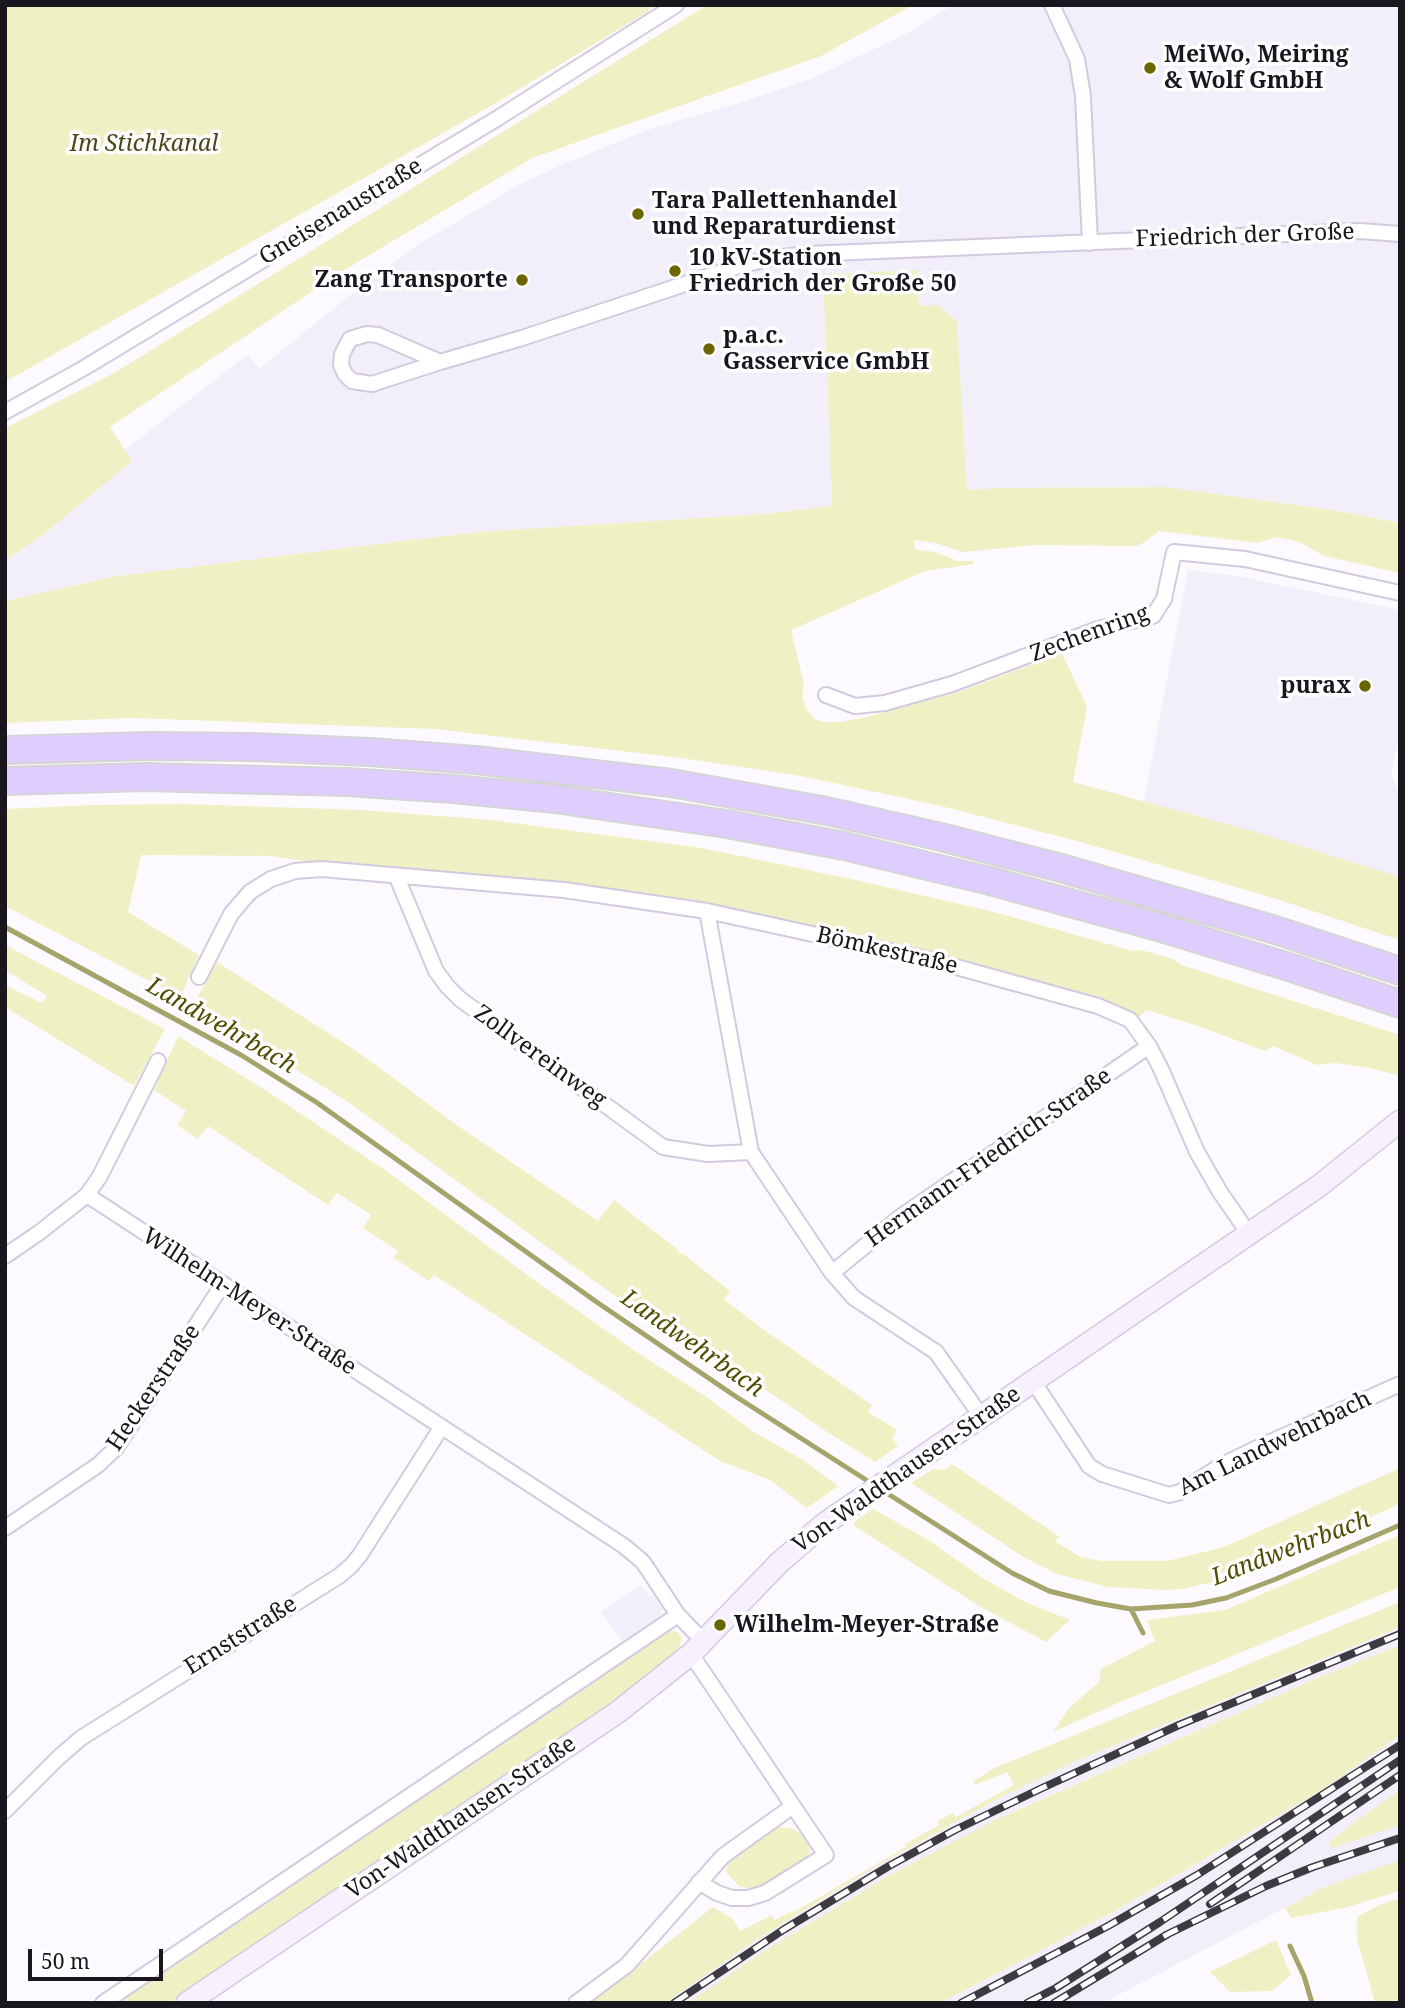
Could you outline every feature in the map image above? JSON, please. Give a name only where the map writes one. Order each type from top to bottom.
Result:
[{"type":"highway","points":[[5,750],[161,746],[370,751],[476,760],[671,783],[827,811],[954,840],[1272,929],[1400,971]]},
{"type":"highway","points":[[5,781],[144,777],[347,782],[530,797],[714,822],[844,846],[990,881],[1171,931],[1400,1004]]},
{"type":"street","points":[[1052,5],[1077,59],[1083,96],[1090,243]]},
{"type":"street","name":"Gneisenaustraße","points":[[5,412],[83,368],[474,132],[675,6]]},
{"type":"street","name":"Friedrich der Große","points":[[440,362],[378,335],[366,334],[350,339],[342,354],[341,365],[352,381],[372,384],[522,338],[689,281],[767,259],[851,251],[1360,231],[1400,234]]},
{"type":"street","name":"Zechenring","points":[[827,695],[855,706],[885,703],[952,684],[1098,629],[1143,620],[1158,611],[1164,599],[1174,552],[1245,559],[1400,593]]},
{"type":"street","name":"Bömkestraße","points":[[199,977],[231,914],[250,892],[271,879],[295,871],[322,869],[564,890],[707,911],[927,959],[1098,1006],[1129,1020],[1149,1046],[1197,1152],[1249,1234]]},
{"type":"street","name":"Zollvereinweg","points":[[396,875],[436,971],[460,999],[663,1147],[708,1154],[751,1152]]},
{"type":"street","points":[[707,911],[751,1152],[832,1273],[854,1297],[936,1352],[981,1416]]},
{"type":"street","name":"Hermann-Friedrich-Straße","points":[[832,1273],[899,1219],[1149,1046]]},
{"type":"street","points":[[5,1256],[87,1195],[100,1176],[158,1061]]},
{"type":"street","name":"Von-Waldthausen-Straße","points":[[187,2003],[618,1712],[697,1648],[802,1542],[858,1499],[1319,1186],[1400,1121]]},
{"type":"street","name":"Wilhelm-Meyer-Straße","points":[[87,1195],[632,1552],[649,1570],[793,1806],[826,1855],[765,1893],[748,1898],[717,1894],[699,1882]]},
{"type":"street","name":"Heckerstraße","points":[[5,1528],[98,1465],[116,1448],[223,1284]]},
{"type":"street","name":"Am Landwehrbach","points":[[1033,1381],[1089,1466],[1102,1474],[1169,1495],[1180,1492],[1232,1460],[1400,1384]]},
{"type":"street","name":"Ernststraße","points":[[5,1811],[81,1738],[351,1566],[441,1428]]},
{"type":"street","name":"Von-Waldthausen-Straße","points":[[103,2003],[678,1615]]},
{"type":"street","points":[[576,2003],[627,1965],[723,1856],[793,1806]]},
{"type":"shaded area","points":[[953,5],[1400,5],[1400,523],[1332,510],[1166,487],[967,490],[957,321],[919,307],[917,270],[823,274],[832,506],[765,514],[477,532],[117,576],[5,601],[5,561],[44,534],[131,461],[125,450],[247,355],[259,369],[354,292],[419,244],[519,185],[561,165],[647,130],[813,78],[906,34]]},
{"type":"shaded area","points":[[1188,570],[1237,576],[1400,610],[1400,733],[1391,773],[1400,796],[1400,877],[1144,801]]},
{"type":"shaded area","points":[[641,1585],[650,1597],[653,1595],[662,1612],[657,1619],[623,1642],[601,1612]]},
{"type":"shaded area","points":[[1400,1627],[1400,1645],[1308,1682],[1025,1806],[888,1876],[767,1949],[688,2003],[665,2003],[756,1940],[873,1868],[999,1798],[1076,1761]]},
{"type":"shaded area","points":[[1400,1735],[1400,1790],[1329,1842],[1332,1848],[1400,1825],[1400,1860],[1322,1888],[1103,2003],[941,2003],[1115,1911],[1325,1788]]},
{"type":"green space","name":"Im Stichkanal","points":[[5,5],[654,5],[647,12],[503,99],[5,382]]},
{"type":"green space","points":[[707,5],[913,5],[821,56],[532,158],[341,272],[110,427],[132,461],[44,534],[5,561],[5,428],[116,372]]},
{"type":"green space","points":[[917,270],[919,306],[938,305],[957,321],[967,490],[1166,487],[1332,510],[1400,523],[1400,573],[1324,556],[1300,542],[1276,537],[1257,543],[1159,531],[1136,546],[1036,545],[962,552],[936,543],[914,540],[915,549],[935,552],[958,561],[973,561],[974,564],[925,571],[791,630],[804,684],[802,697],[806,709],[815,719],[823,722],[866,717],[964,690],[1062,653],[1087,707],[1073,782],[1256,832],[1400,877],[1400,940],[1277,899],[1077,841],[941,806],[801,776],[681,758],[435,729],[132,718],[5,723],[5,601],[117,576],[477,532],[765,514],[832,506],[823,274]]},
{"type":"green space","points":[[183,804],[362,810],[491,820],[702,848],[856,880],[994,912],[1133,951],[1142,950],[1400,1035],[1400,1076],[1336,1063],[1317,1065],[1273,1046],[1265,1051],[1146,1010],[1138,1018],[1107,1002],[1006,972],[898,945],[716,908],[605,890],[465,874],[320,864],[272,856],[141,855],[128,912],[199,955],[180,997],[5,906],[5,809]]},
{"type":"green space","points":[[5,945],[165,1029],[134,1086],[5,1007],[5,985],[42,1003],[47,996],[5,970]]},
{"type":"green space","points":[[217,962],[355,1050],[461,1128],[598,1221],[614,1200],[730,1291],[724,1299],[872,1405],[868,1412],[897,1430],[892,1438],[898,1446],[875,1462],[775,1396],[683,1342],[594,1281],[351,1104],[193,1005]]},
{"type":"green space","points":[[178,1036],[270,1093],[385,1170],[635,1351],[705,1396],[754,1432],[803,1460],[838,1486],[807,1508],[770,1480],[720,1461],[434,1275],[429,1281],[394,1258],[398,1251],[363,1228],[371,1215],[337,1193],[328,1205],[208,1126],[198,1139],[177,1125],[186,1111],[154,1090]]},
{"type":"green space","points":[[952,1464],[1060,1537],[1055,1541],[1080,1557],[1102,1561],[1167,1561],[1224,1547],[1400,1468],[1400,1504],[1252,1569],[1218,1581],[1182,1589],[1108,1587],[1057,1574],[1025,1558],[911,1483],[933,1469],[944,1470]]},
{"type":"green space","points":[[873,1509],[930,1541],[981,1577],[1025,1602],[1070,1620],[1046,1642],[981,1607],[853,1525]]},
{"type":"green space","points":[[1400,1535],[1400,1587],[1053,1732],[1069,1708],[1099,1682],[1101,1669],[1155,1641],[1147,1620],[1225,1610]]},
{"type":"green space","points":[[1400,1602],[1400,1627],[1076,1761],[999,1798],[873,1868],[756,1940],[665,2003],[591,2003],[713,1907],[732,1918],[740,1931],[772,1915],[775,1920],[792,1913],[906,1847],[905,1844],[939,1825],[937,1821],[954,1813],[956,1817],[1014,1785],[1007,1772],[975,1785],[973,1782],[994,1768]]},
{"type":"green space","points":[[664,1632],[678,1632],[682,1639],[679,1648],[623,1696],[169,2003],[114,2003]]},
{"type":"green space","points":[[1400,1645],[1400,1735],[1325,1788],[1115,1911],[941,2003],[688,2003],[767,1949],[888,1876],[995,1820],[1308,1682]]},
{"type":"green space","points":[[1400,1790],[1400,1825],[1332,1848],[1329,1842]]},
{"type":"green space","points":[[772,1829],[794,1829],[807,1839],[811,1847],[808,1859],[755,1888],[740,1887],[726,1872],[728,1863]]},
{"type":"green space","points":[[1400,1860],[1400,1891],[1344,1908],[1291,1918],[1285,1908],[1322,1888]]},
{"type":"green space","points":[[1400,1898],[1400,2003],[1375,2003],[1357,1939],[1357,1917]]},
{"type":"green space","points":[[1276,1940],[1291,1975],[1272,1991],[1230,1992],[1210,1972]]},
{"type":"waterway","name":"Landwehrbach","points":[[5,927],[241,1055],[316,1102],[598,1303],[735,1396],[874,1485]]},
{"type":"waterway","name":"Landwehrbach","points":[[882,1490],[1012,1573],[1049,1591],[1131,1609],[1192,1605],[1226,1598],[1400,1525]]},
{"type":"waterway","points":[[1131,1609],[1143,1633]]},
{"type":"waterway","points":[[1290,1946],[1304,1976],[1312,2003]]},
{"type":"railway","points":[[674,2003],[783,1930],[955,1830],[1179,1725],[1400,1634]]},
{"type":"railway","points":[[961,2003],[1108,1926],[1197,1875],[1400,1745]]},
{"type":"railway","points":[[1027,2003],[1056,1988],[1160,1922],[1400,1760]]},
{"type":"railway","points":[[1210,1904],[1400,1775]]},
{"type":"railway","points":[[1054,2003],[1168,1934],[1266,1886],[1400,1838]]},
{"type":"place","name":"MeiWo, Meiring & Wolf GmbH","points":[[1150,68]]},
{"type":"place","name":"Tara Pallettenhandel und Reparaturdienst","points":[[638,214]]},
{"type":"place","name":"10 kV-Station Friedrich der Große 50","points":[[675,271]]},
{"type":"place","name":"Zang Transporte","points":[[522,280]]},
{"type":"place","name":"p.a.c. Gasservice GmbH","points":[[709,349]]},
{"type":"place","name":"purax","points":[[1365,686]]},
{"type":"place","name":"Wilhelm-Meyer-Straße","points":[[720,1625]]}]
